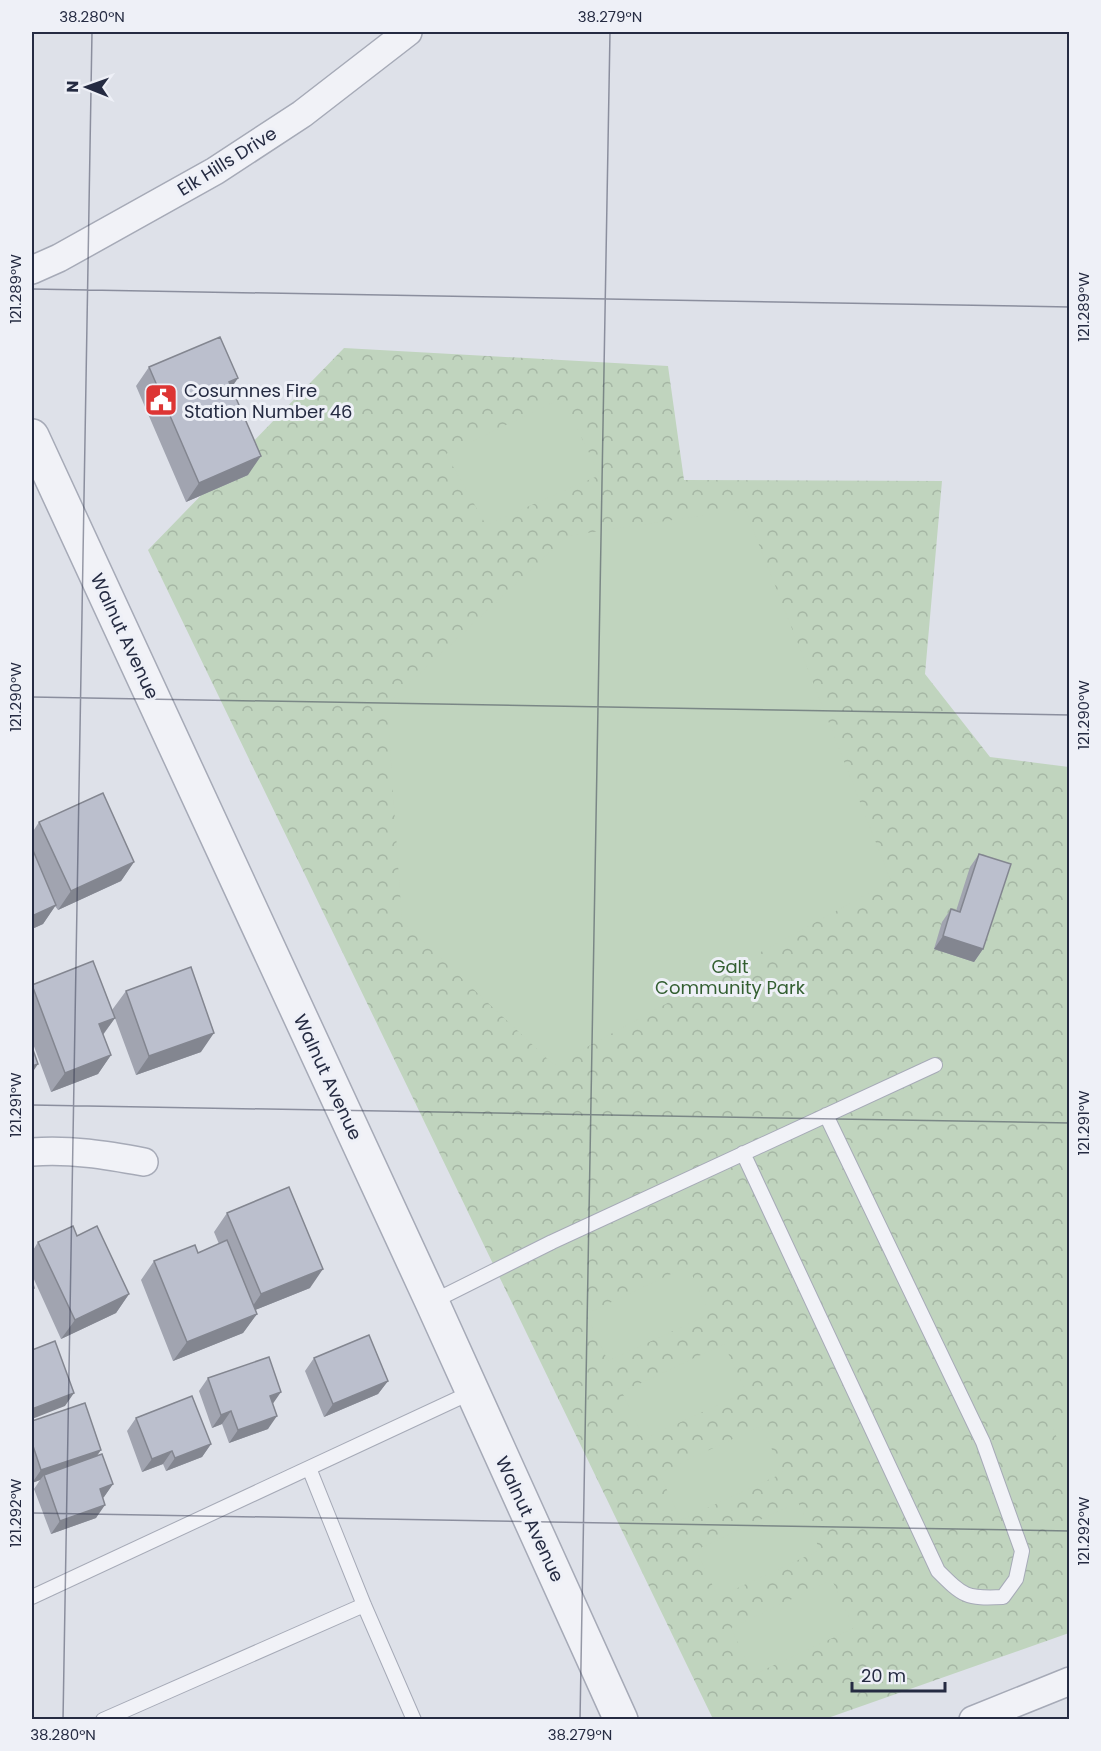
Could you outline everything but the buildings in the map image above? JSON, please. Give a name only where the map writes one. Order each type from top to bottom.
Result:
[{"type":"street","name":"Elk Hills Drive","points":[[32,270],[59,258],[215,171],[302,114],[408,32]]},
{"type":"street","name":"Walnut Avenue","points":[[32,436],[432,1302],[621,1719]]},
{"type":"street","points":[[32,1152],[53,1150],[96,1153],[144,1162]]},
{"type":"street","points":[[973,1719],[1070,1681]]},
{"type":"lane","points":[[432,1302],[552,1242],[935,1065]]},
{"type":"lane","points":[[743,1153],[938,1571],[959,1592],[979,1599],[1003,1597],[1016,1579],[1023,1551],[984,1442],[826,1115]]},
{"type":"lane","points":[[32,1597],[472,1392]]},
{"type":"lane","points":[[309,1468],[364,1605],[414,1719]]},
{"type":"lane","points":[[103,1719],[364,1605]]},
{"type":"green space","name":"Galt Community Park","points":[[344,348],[668,366],[684,480],[942,481],[925,674],[990,757],[1069,767],[1069,1633],[825,1719],[713,1719],[148,550]]},
{"type":"green space","points":[[562,398],[600,475],[486,525],[446,454]]},
{"type":"green space","points":[[745,509],[891,881],[554,1065],[402,922],[387,704],[567,536]]},
{"type":"green space","points":[[688,1266],[710,1314],[608,1361],[586,1314]]},
{"type":"green space","points":[[724,1344],[746,1392],[644,1439],[622,1392]]},
{"type":"green space","points":[[1069,1421],[1069,1464],[1053,1429]]},
{"type":"green space","points":[[761,1426],[783,1473],[681,1520],[659,1473]]},
{"type":"green space","points":[[798,1502],[820,1550],[718,1597],[696,1550]]},
{"type":"green space","points":[[832,1580],[854,1628],[753,1675],[731,1628]]},
{"type":"place","name":"Cosumnes Fire Station Number 46","points":[[161,400]]}]
